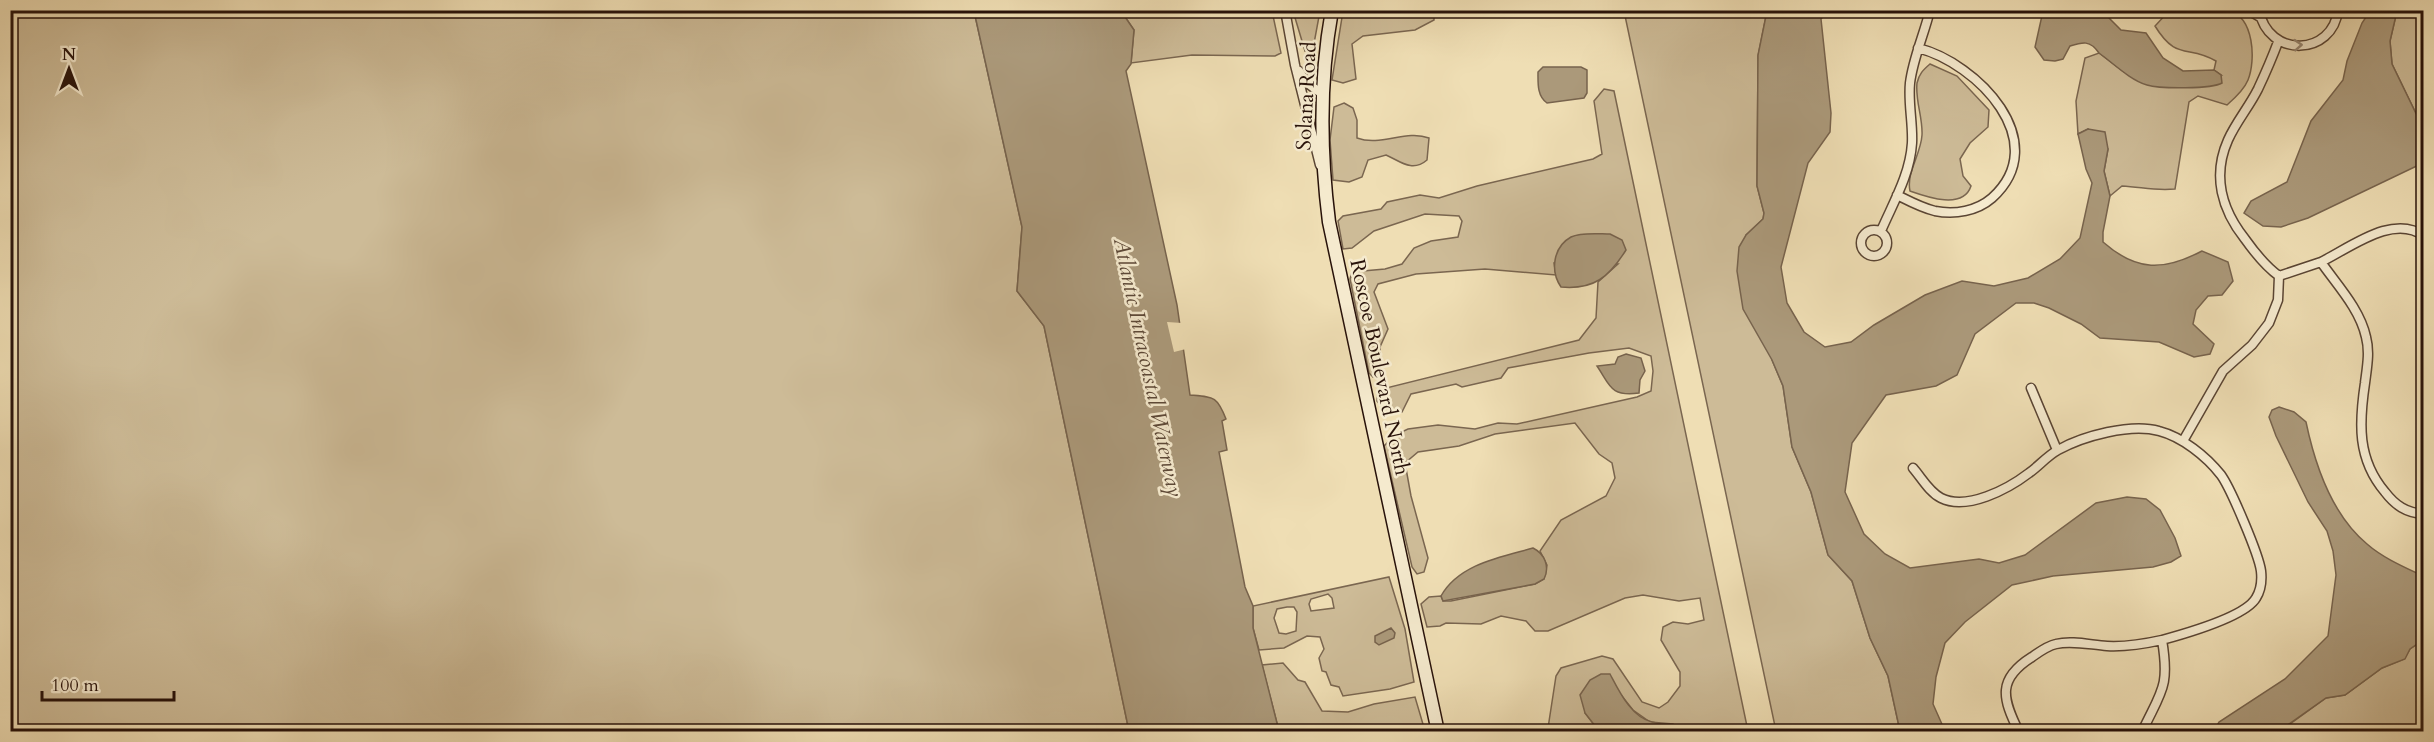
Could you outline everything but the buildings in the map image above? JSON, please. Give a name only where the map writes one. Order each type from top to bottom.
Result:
[{"type":"street","name":"Roscoe Boulevard North","points":[[1285,10],[1295,65],[1324,183],[1329,222],[1438,732]]},
{"type":"street","name":"Solana Road","points":[[1324,183],[1322,94],[1332,10]]},
{"type":"street","points":[[1881,231],[1910,158],[1912,132],[1910,84],[1930,10]]},
{"type":"street","points":[[2247,10],[2260,14],[2267,31],[2278,42],[2298,46],[2320,39],[2334,25],[2338,10]]},
{"type":"street","points":[[2278,42],[2258,90],[2228,140],[2221,163],[2220,181],[2225,207],[2235,226],[2263,262],[2279,276]]},
{"type":"street","points":[[1897,195],[1935,211],[1949,213],[1969,210],[1982,205],[1996,194],[2013,163],[2013,143],[2008,121],[1986,88],[1963,67],[1946,57],[1918,48]]},
{"type":"street","points":[[1295,65],[1306,82],[1322,94]]},
{"type":"street","points":[[2279,276],[2321,262],[2383,230],[2409,228],[2424,236]]},
{"type":"street","points":[[2321,262],[2356,312],[2366,337],[2368,362],[2360,431],[2369,468],[2378,484],[2397,505],[2410,512],[2424,514]]},
{"type":"street","points":[[2183,441],[2223,371],[2252,345],[2269,323],[2278,300],[2279,276]]},
{"type":"street","points":[[2031,388],[2057,450]]},
{"type":"street","points":[[1913,468],[1940,497],[1968,501],[1981,498],[2021,479],[2057,450],[2074,443],[2131,428],[2157,430],[2183,441],[2213,466],[2228,486],[2260,565],[2261,582],[2255,599],[2243,611],[2162,640],[2121,647],[2064,643],[2047,647],[2019,665],[2009,678],[2006,688],[2006,705],[2019,732]]},
{"type":"street","points":[[2142,732],[2164,687],[2166,662],[2162,640]]},
{"type":"shaded area","points":[[2217,9],[2237,15],[2244,22],[2251,40],[2251,72],[2242,90],[2227,105],[2198,96],[2189,102],[2175,189],[2122,186],[2110,196],[2104,171],[2108,149],[2088,129],[2078,134],[2076,101],[2085,58],[2099,53],[2124,72],[2221,75],[2214,70],[2216,61],[2198,53],[2183,51],[2163,37],[2155,26],[2169,11]]},
{"type":"shaded area","points":[[10,11],[974,11],[1022,227],[1017,291],[1044,326],[1129,731],[11,731]]},
{"type":"shaded area","points":[[1121,11],[1272,11],[1281,53],[1275,56],[1192,55],[1131,63],[1134,30]]},
{"type":"shaded area","points":[[1293,11],[1320,11],[1313,49],[1305,51]]},
{"type":"shaded area","points":[[1343,11],[1434,11],[1434,20],[1415,30],[1363,36],[1352,44],[1356,79],[1343,83],[1332,80]]},
{"type":"shaded area","points":[[1624,11],[1767,11],[1758,56],[1757,186],[1764,213],[1763,219],[1746,235],[1772,360],[1783,386],[1792,447],[1811,492],[1828,555],[1852,581],[1870,638],[1888,676],[1900,731],[1776,731]]},
{"type":"shaded area","points":[[2397,11],[2423,11],[2423,128],[2392,64],[2390,41]]},
{"type":"shaded area","points":[[1930,64],[1957,76],[1989,110],[1988,127],[1970,143],[1960,159],[1963,176],[1971,186],[1967,193],[1953,200],[1944,200],[1910,191],[1910,177],[1922,135],[1917,83],[1922,72]]},
{"type":"shaded area","points":[[1604,89],[1614,91],[1748,731],[1683,731],[1673,724],[1650,722],[1633,710],[1621,695],[1585,713],[1599,731],[1542,731],[1548,728],[1556,676],[1561,668],[1602,656],[1613,659],[1642,702],[1659,708],[1668,702],[1680,686],[1680,672],[1661,640],[1663,627],[1673,622],[1688,624],[1704,620],[1700,598],[1679,601],[1643,595],[1625,598],[1548,631],[1535,631],[1526,621],[1501,616],[1481,624],[1446,623],[1427,627],[1421,604],[1429,597],[1441,596],[1443,601],[1451,601],[1535,584],[1544,579],[1547,565],[1540,551],[1561,520],[1606,496],[1615,478],[1612,463],[1599,454],[1575,423],[1495,434],[1459,446],[1418,452],[1405,463],[1411,496],[1428,558],[1424,572],[1417,574],[1412,567],[1384,446],[1395,435],[1408,429],[1438,425],[1475,429],[1498,423],[1517,424],[1637,397],[1651,391],[1653,371],[1651,356],[1629,348],[1508,368],[1501,378],[1462,387],[1456,384],[1411,394],[1402,412],[1386,412],[1377,401],[1378,390],[1579,340],[1596,318],[1598,282],[1618,264],[1554,263],[1556,275],[1485,269],[1416,274],[1378,284],[1374,292],[1388,329],[1380,347],[1380,373],[1373,377],[1369,373],[1350,279],[1352,272],[1385,269],[1402,264],[1414,248],[1431,241],[1458,237],[1462,221],[1459,216],[1425,214],[1374,231],[1352,248],[1343,249],[1338,221],[1343,216],[1381,209],[1387,202],[1420,195],[1439,198],[1477,186],[1593,159],[1602,154],[1594,101]]},
{"type":"shaded area","points":[[1344,103],[1353,108],[1357,120],[1357,138],[1375,141],[1411,135],[1429,138],[1427,160],[1422,164],[1411,166],[1386,155],[1368,160],[1362,177],[1349,182],[1333,180],[1330,140],[1334,107]]},
{"type":"shaded area","points":[[1389,577],[1405,629],[1414,682],[1390,689],[1343,696],[1339,687],[1331,685],[1326,672],[1322,671],[1319,658],[1324,649],[1320,637],[1307,636],[1284,648],[1259,650],[1253,628],[1253,606]],"holes":[[[1328,594],[1332,598],[1334,608],[1311,611],[1309,604],[1311,599]],[[1294,607],[1297,612],[1296,631],[1286,634],[1279,633],[1274,618],[1277,609]]]},
{"type":"shaded area","points":[[2423,640],[2423,731],[2279,732],[2326,698],[2345,695],[2382,668],[2404,659],[2410,649]]},
{"type":"shaded area","points":[[1283,663],[1298,680],[1305,682],[1322,711],[1348,712],[1374,704],[1415,697],[1425,731],[1279,731],[1262,665]]},
{"type":"water","name":"Atlantic Intracoastal Waterway","points":[[974,11],[1121,11],[1134,30],[1131,64],[1126,71],[1177,305],[1190,395],[1214,399],[1226,419],[1222,421],[1227,450],[1219,452],[1245,587],[1253,606],[1253,628],[1279,731],[1129,731],[1044,326],[1017,291],[1022,227]]},
{"type":"water","points":[[1767,11],[1828,11],[1821,19],[1831,113],[1830,132],[1808,163],[1781,267],[1787,303],[1804,332],[1825,347],[1851,342],[1874,325],[1925,295],[1962,281],[1994,286],[2028,278],[2060,259],[2080,238],[2092,183],[2086,169],[2078,134],[2088,129],[2105,132],[2108,149],[2104,171],[2110,196],[2103,242],[2127,259],[2151,265],[2175,262],[2202,251],[2228,262],[2233,281],[2222,295],[2208,296],[2196,310],[2193,324],[2214,344],[2210,354],[2194,357],[2159,342],[2100,338],[2081,324],[2049,308],[2034,303],[2016,303],[1975,334],[1957,375],[1936,386],[1886,395],[1852,443],[1845,492],[1864,534],[1885,554],[1910,568],[1979,559],[1999,563],[2025,555],[2096,503],[2127,497],[2146,499],[2160,510],[2175,538],[2181,556],[2171,562],[2153,567],[2053,576],[2012,585],[1965,622],[1945,643],[1936,677],[1933,704],[1945,731],[1900,731],[1888,676],[1870,638],[1852,581],[1828,555],[1811,492],[1792,447],[1783,386],[1772,360],[1743,309],[1737,271],[1739,247],[1746,235],[1763,219],[1764,213],[1757,186],[1758,55]]},
{"type":"water","points":[[2043,11],[2102,11],[2121,30],[2146,33],[2163,58],[2183,71],[2214,70],[2221,75],[2222,83],[2186,88],[2147,85],[2128,75],[2086,43],[2070,46],[2063,59],[2044,60],[2035,47]]},
{"type":"water","points":[[2370,11],[2397,11],[2390,41],[2392,64],[2423,128],[2423,163],[2308,218],[2281,227],[2263,226],[2244,213],[2251,201],[2287,182],[2311,121],[2343,80],[2347,61],[2362,23]]},
{"type":"water","points":[[1543,67],[1581,67],[1587,70],[1587,93],[1584,98],[1547,103],[1541,97],[1538,85],[1538,72]]},
{"type":"water","points":[[1580,234],[1610,234],[1622,240],[1626,250],[1613,268],[1592,284],[1561,287],[1555,274],[1555,260],[1565,241]]},
{"type":"water","points":[[1626,354],[1641,358],[1645,371],[1640,380],[1639,393],[1629,394],[1616,391],[1608,384],[1597,366],[1615,364],[1618,357]]},
{"type":"water","points":[[2279,407],[2294,412],[2306,422],[2314,455],[2327,488],[2344,519],[2355,532],[2380,554],[2423,576],[2423,640],[2410,649],[2405,659],[2382,668],[2345,695],[2326,698],[2279,731],[2214,731],[2219,722],[2285,679],[2328,636],[2336,575],[2333,551],[2327,531],[2308,502],[2276,436],[2269,417],[2272,410]]},
{"type":"water","points":[[1533,548],[1541,554],[1545,561],[1544,579],[1535,584],[1443,601],[1441,596],[1458,576],[1482,563]]},
{"type":"water","points":[[1391,628],[1395,633],[1394,638],[1379,645],[1375,642],[1375,636]]},
{"type":"water","points":[[1601,674],[1610,674],[1626,702],[1638,715],[1652,722],[1683,731],[1599,731],[1585,713],[1580,695],[1590,680]]},
{"type":"pier","points":[[1167,322],[1182,323],[1186,349],[1174,352]]}]
